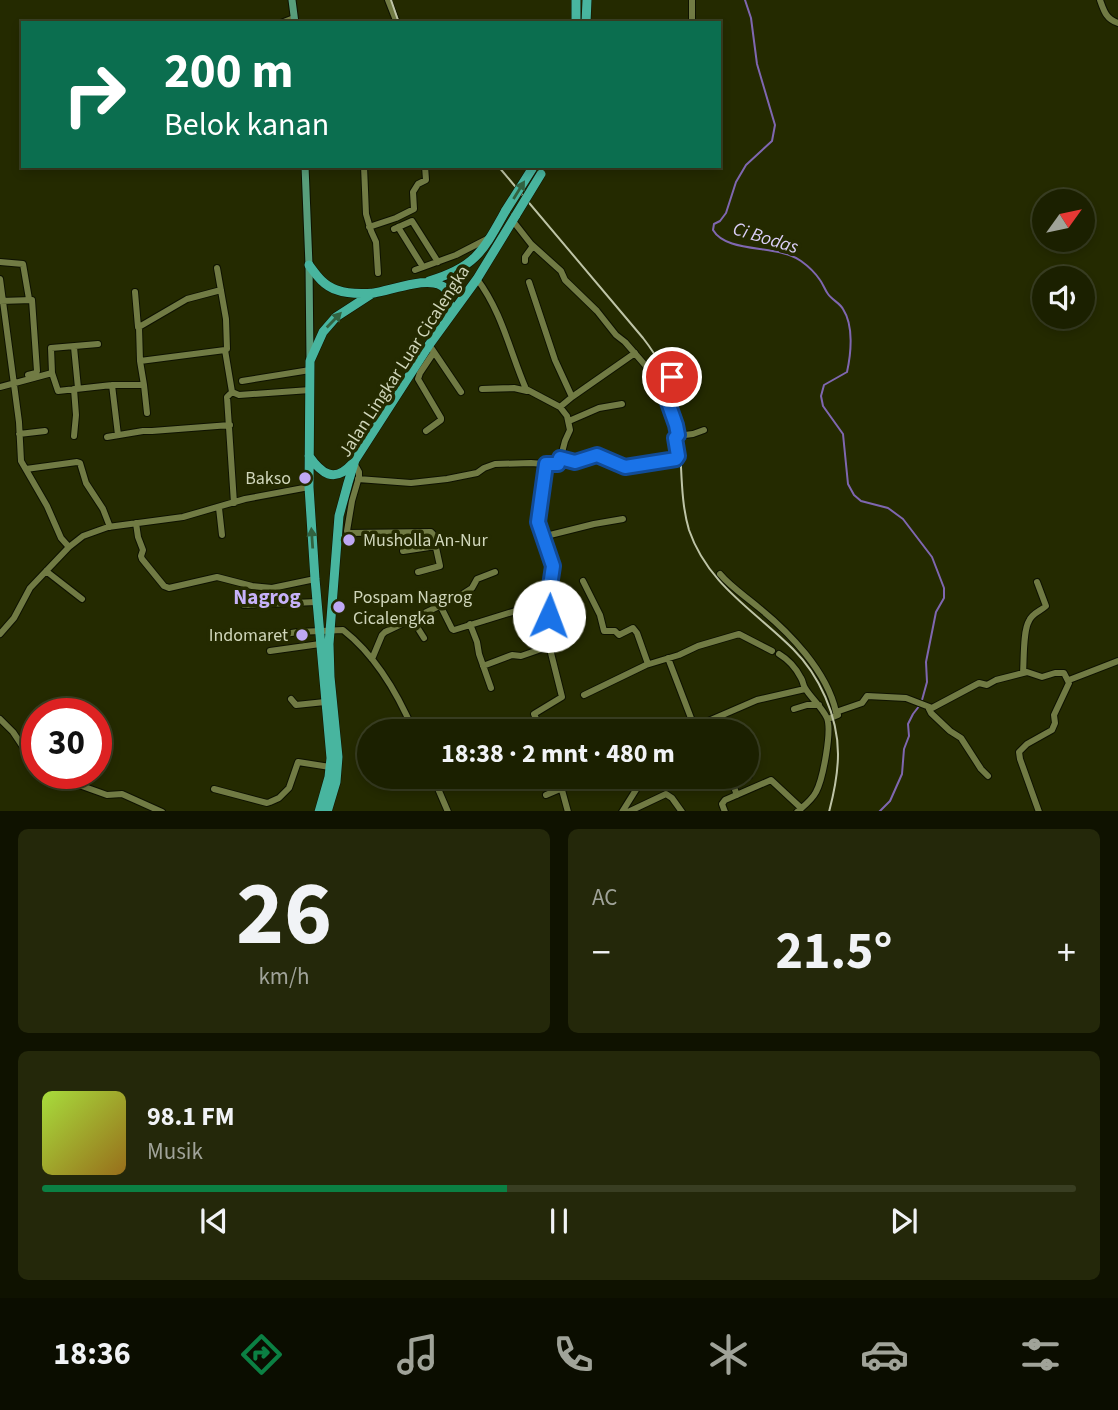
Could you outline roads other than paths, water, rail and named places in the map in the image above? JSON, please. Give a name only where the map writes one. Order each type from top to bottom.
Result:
[{"type":"highway","points":[[576,0],[576,21]]},
{"type":"highway","points":[[586,21],[587,0]]},
{"type":"highway","name":"Jalan Lingkar Luar Cicalengka","points":[[373,293],[446,276],[478,256],[533,168]]},
{"type":"highway","name":"Jalan Lingkar Luar Cicalengka","points":[[327,811],[336,782],[338,757],[329,654],[339,516],[354,462],[477,279],[544,170]]},
{"type":"highway","points":[[309,265],[318,278],[333,289],[355,294],[373,293]]},
{"type":"highway","points":[[424,283],[440,284],[450,296],[447,321]]},
{"type":"highway","points":[[320,811],[330,767],[309,487],[310,365],[323,332],[336,317],[373,293]]},
{"type":"highway","points":[[309,456],[323,473],[331,475],[341,473],[354,462]]},
{"type":"main road","points":[[292,0],[294,20]]},
{"type":"main road","points":[[305,168],[310,365]]},
{"type":"street","points":[[388,0],[396,21]]},
{"type":"street","points":[[692,0],[692,21]]},
{"type":"street","points":[[1100,0],[1110,20],[1118,23]]},
{"type":"street","points":[[364,168],[366,214],[376,242],[378,273]]},
{"type":"street","points":[[369,228],[414,209],[413,192],[418,184],[426,180],[425,168]]},
{"type":"street","points":[[514,218],[533,246],[561,271],[565,279],[650,372],[664,391],[678,435],[675,438],[678,456],[673,459],[625,467],[597,455],[575,462],[560,458]]},
{"type":"street","points":[[423,267],[396,228],[412,220],[438,262]]},
{"type":"street","points":[[415,270],[456,255],[491,237]]},
{"type":"street","points":[[525,261],[533,246]]},
{"type":"street","points":[[0,261],[23,264],[29,299],[32,300],[37,371],[0,385]]},
{"type":"street","points":[[217,268],[222,290],[228,349],[225,350],[232,392]]},
{"type":"street","points":[[0,279],[20,456],[61,538],[69,547]]},
{"type":"street","points":[[477,279],[499,315],[528,391]]},
{"type":"street","points":[[529,282],[555,360],[572,397]]},
{"type":"street","points":[[138,327],[187,299],[222,290]]},
{"type":"street","points":[[135,292],[148,412]]},
{"type":"street","points":[[1,301],[29,299]]},
{"type":"street","points":[[98,344],[50,349],[56,390],[144,385]]},
{"type":"street","points":[[74,347],[74,436]]},
{"type":"street","points":[[431,348],[461,392]]},
{"type":"street","points":[[426,431],[441,420],[418,379],[431,348]]},
{"type":"street","points":[[141,361],[225,350]]},
{"type":"street","points":[[560,407],[635,354]]},
{"type":"street","points":[[664,361],[674,382],[664,391]]},
{"type":"street","points":[[242,381],[310,365]]},
{"type":"street","points":[[13,381],[52,373]]},
{"type":"street","points":[[112,385],[118,435]]},
{"type":"street","points":[[358,479],[411,483],[478,473],[495,464],[558,464],[570,430],[569,421],[560,407],[528,391],[514,388],[481,389]]},
{"type":"street","points":[[232,392],[239,395],[310,390]]},
{"type":"street","points":[[232,392],[227,397],[234,503]]},
{"type":"street","points":[[569,421],[599,408],[622,404]]},
{"type":"street","points":[[107,437],[143,430],[152,432],[230,425]]},
{"type":"street","points":[[678,435],[704,430]]},
{"type":"street","points":[[19,434],[46,431]]},
{"type":"street","points":[[354,462],[359,472],[348,533],[429,531],[433,534],[440,566],[418,572]]},
{"type":"street","points":[[26,469],[80,463],[86,483],[103,509],[110,527]]},
{"type":"street","points":[[546,464],[538,522],[553,566],[550,586],[554,611]]},
{"type":"street","points":[[0,635],[14,618],[30,588],[83,536],[110,527],[183,517],[245,499],[309,487]]},
{"type":"street","points":[[219,508],[222,535]]},
{"type":"street","points":[[542,537],[623,519]]},
{"type":"street","points":[[136,523],[143,550],[142,559],[164,586],[169,588],[218,577],[272,589],[315,579]]},
{"type":"street","points":[[403,551],[436,546]]},
{"type":"street","points":[[47,571],[82,599]]},
{"type":"street","points":[[372,659],[385,632],[466,592],[477,579],[495,572]]},
{"type":"street","points":[[720,574],[779,625],[803,651],[834,704],[838,715],[828,719]]},
{"type":"street","points":[[583,581],[600,615],[604,631],[615,631],[619,635],[633,629],[649,664]]},
{"type":"street","points":[[1023,673],[1028,622],[1045,607],[1037,582]]},
{"type":"street","points":[[440,605],[452,629],[455,629],[551,600]]},
{"type":"street","points":[[244,605],[317,601]]},
{"type":"street","points":[[536,719],[534,714],[562,697],[550,646],[549,614],[574,604]]},
{"type":"street","points":[[412,619],[424,638]]},
{"type":"street","points":[[470,624],[491,688]]},
{"type":"street","points":[[258,639],[319,630],[343,630],[360,644],[372,659],[408,719]]},
{"type":"street","points":[[584,695],[649,664],[739,634],[788,659],[805,689],[828,719],[829,739],[818,787],[813,797],[799,810],[771,779],[723,802],[726,811]]},
{"type":"street","points":[[270,651],[320,644]]},
{"type":"street","points":[[483,666],[512,654],[522,656],[550,646]]},
{"type":"street","points":[[668,658],[691,719]]},
{"type":"street","points":[[1069,680],[1118,662]]},
{"type":"street","points":[[924,705],[979,683],[987,685],[1023,673],[1042,677],[1061,672],[1066,675],[1069,683],[1054,715],[1052,730],[1027,744],[1019,752],[1039,811]]},
{"type":"street","points":[[711,719],[757,700],[805,689]]},
{"type":"street","points":[[836,712],[862,703],[867,696],[906,698],[924,705],[951,732],[961,738],[988,776]]},
{"type":"street","points":[[291,699],[296,705],[325,702]]},
{"type":"street","points":[[794,709],[819,705]]},
{"type":"street","points":[[0,719],[21,744]]},
{"type":"street","points":[[214,789],[267,803],[279,798],[289,788],[298,762],[330,767]]},
{"type":"street","points":[[90,789],[107,795],[122,794],[162,811]]},
{"type":"street","points":[[439,789],[448,811]]},
{"type":"street","points":[[546,795],[560,789],[568,811]]},
{"type":"street","points":[[622,811],[636,789]]},
{"type":"street","points":[[735,789],[737,795]]},
{"type":"street","points":[[628,811],[637,810],[666,794],[681,811]]},
{"type":"waterway","name":"Ci Bodas","points":[[745,0],[751,18],[757,64],[775,125],[772,141],[746,165],[736,182],[726,213],[714,224],[713,230],[729,243],[780,252],[801,261],[842,307],[849,323],[851,340],[847,372],[824,385],[821,396],[823,406],[843,434],[848,484],[861,501],[888,508],[903,519],[932,557],[944,588],[944,598],[936,612],[926,662],[927,682],[922,700]]},
{"type":"waterway","name":"Ci Bodas","points":[[880,811],[890,801],[902,774],[904,749],[909,736],[908,724],[920,705]]},
{"type":"railway","points":[[391,0],[398,21]]},
{"type":"railway","points":[[500,168],[643,338],[663,369],[674,399],[684,507],[697,549],[720,582],[802,659],[819,684],[831,711],[838,754],[829,811]]},
{"type":"place","name":"Bakso","points":[[305,478]]},
{"type":"place","name":"Musholla An-Nur","points":[[349,540]]},
{"type":"place","name":"Pospam Nagrog Cicalengka","points":[[339,607]]},
{"type":"place","name":"Indomaret","points":[[302,635]]},
{"type":"district","name":"Nagrog","points":[[267,597]]}]
